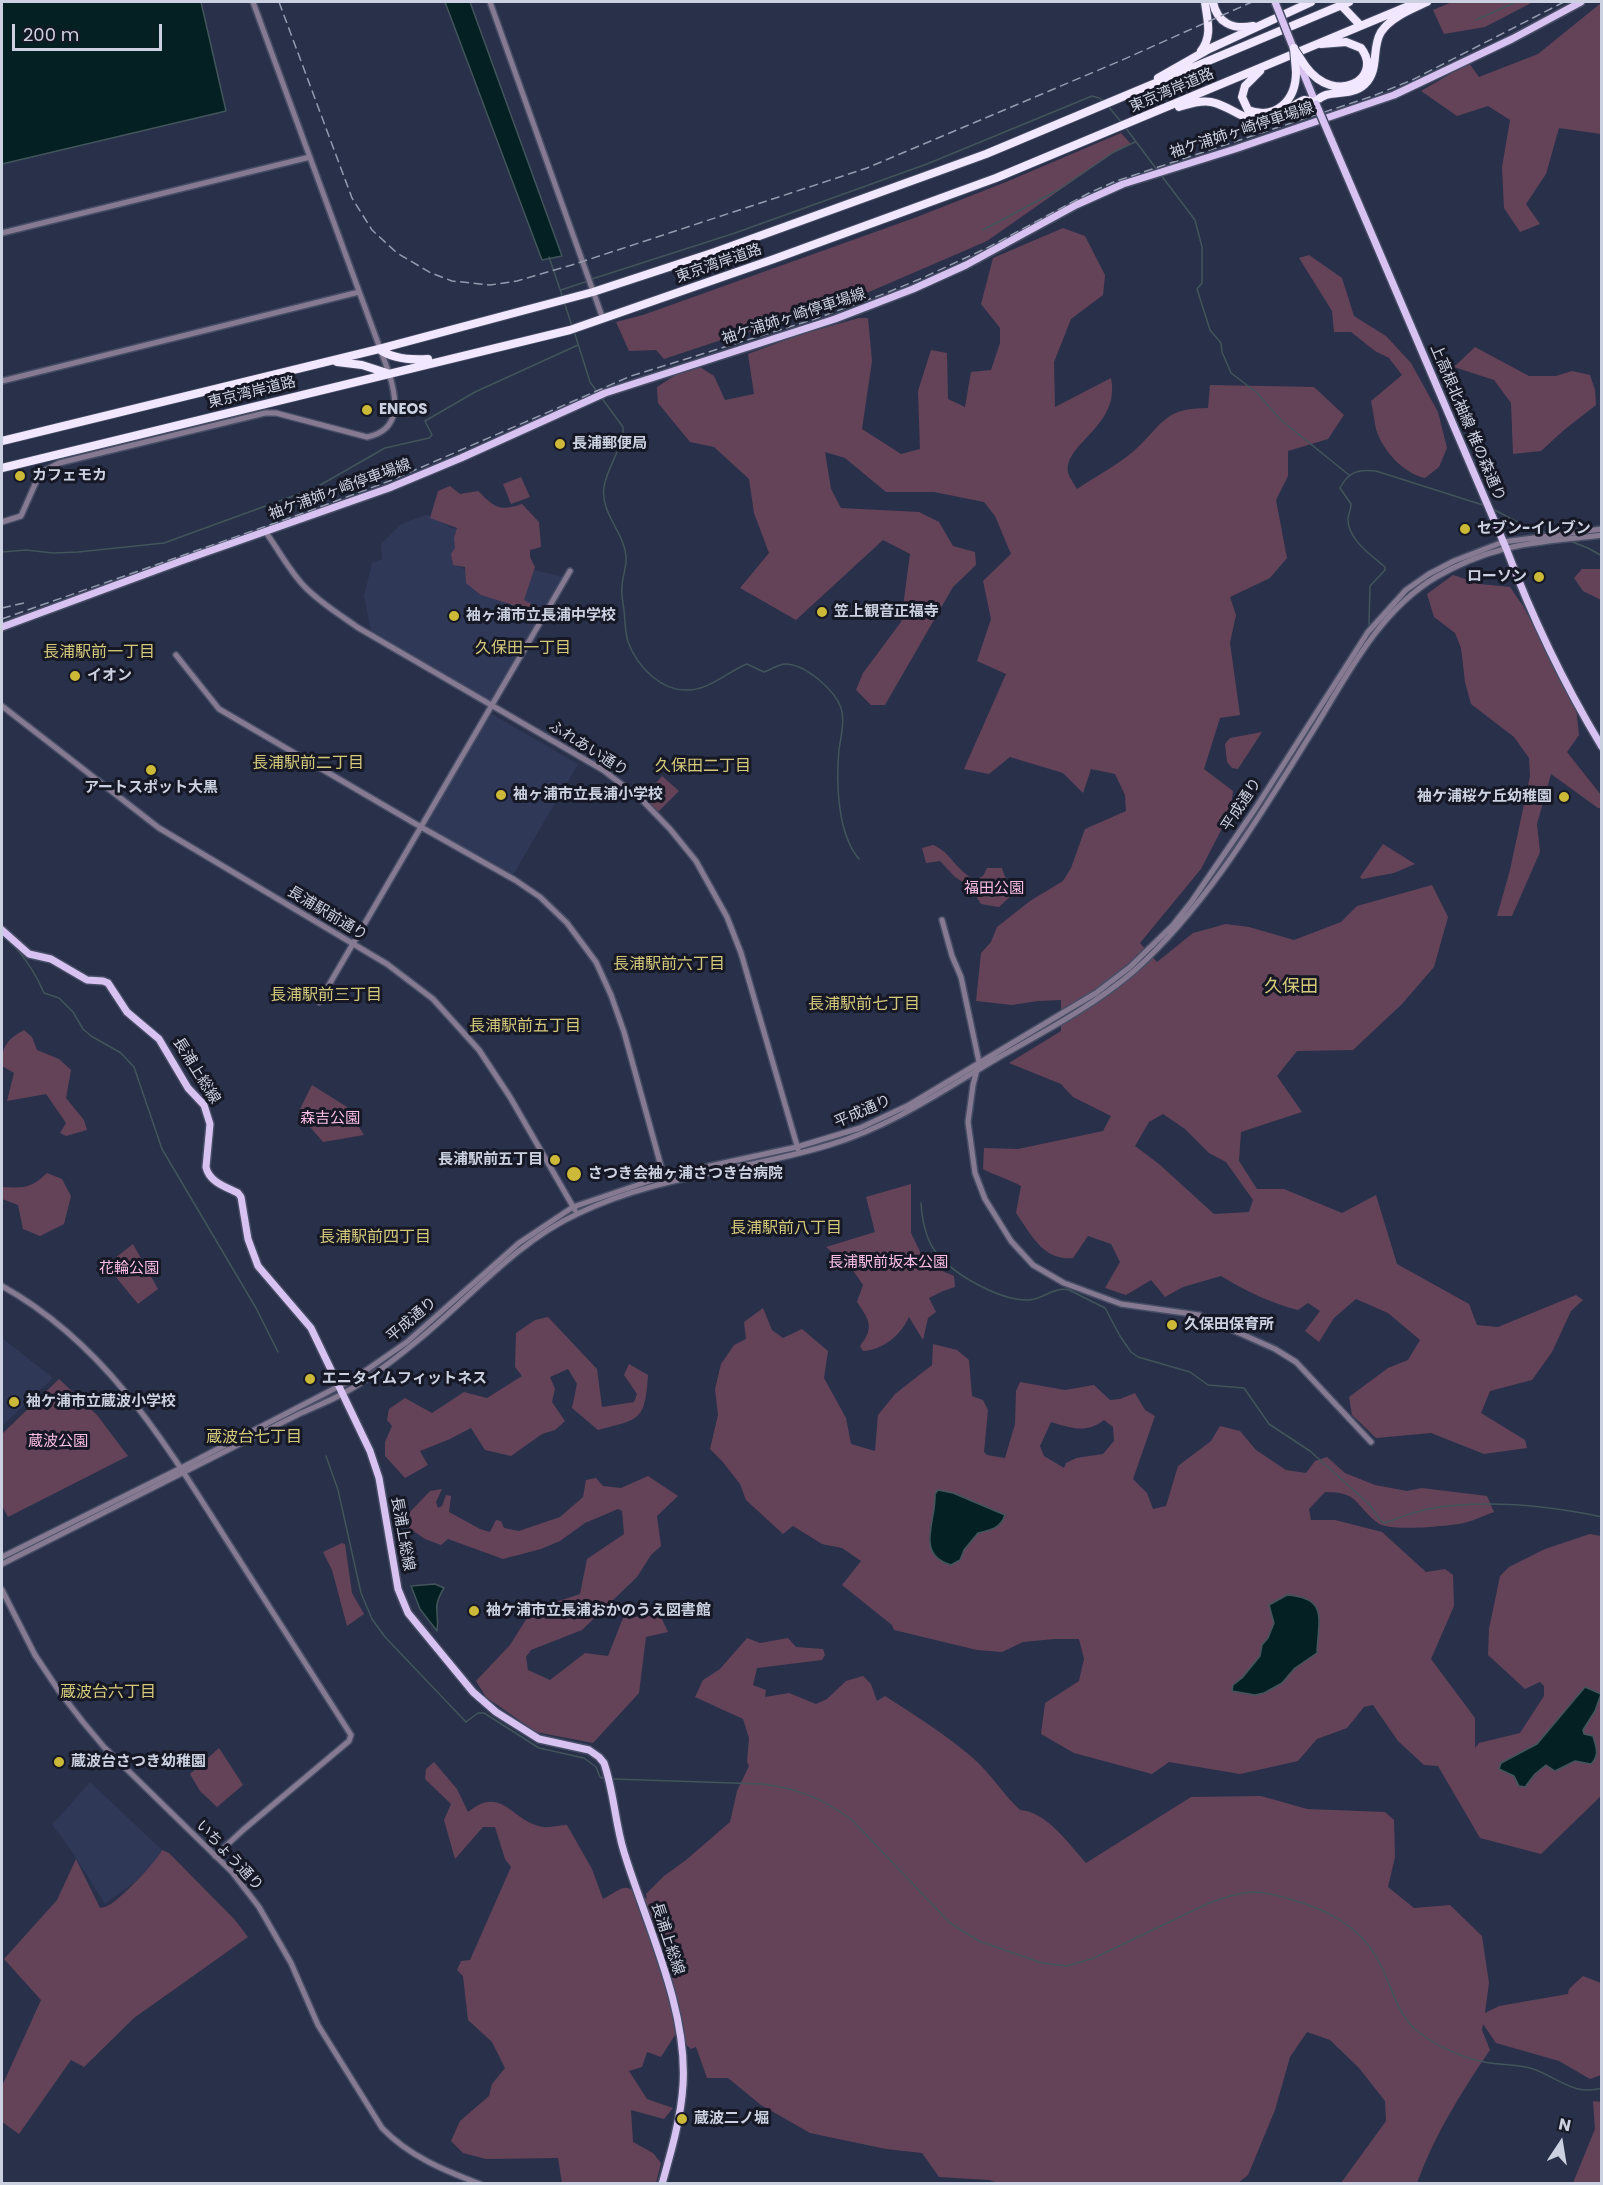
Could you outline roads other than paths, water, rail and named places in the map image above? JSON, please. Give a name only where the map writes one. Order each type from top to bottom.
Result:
[{"type":"highway","points":[[1198,54],[1208,38],[1209,21],[1205,2]]},
{"type":"highway","points":[[1213,2],[1216,13],[1228,25],[1240,28],[1261,24]]},
{"type":"highway","points":[[1125,97],[1198,54],[1311,2]]},
{"type":"highway","name":"東京湾岸道路","points":[[2,468],[459,355],[570,330],[867,226],[996,178],[1418,2]]},
{"type":"highway","points":[[1151,114],[1209,101],[1249,119],[1259,121],[1276,118],[1304,100],[1316,103],[1321,96],[1326,94],[1346,94],[1364,85],[1373,73],[1381,32],[1397,18],[1427,2]]},
{"type":"highway","points":[[1345,3],[1360,25]]},
{"type":"highway","name":"東京湾岸道路","points":[[2,441],[379,349],[592,290],[715,252],[986,154],[1345,3]]},
{"type":"highway","points":[[1294,48],[1302,70],[1334,88],[1357,82],[1366,69],[1364,53],[1354,44],[1339,42],[1312,45]]},
{"type":"highway","points":[[1276,60],[1255,75],[1245,86],[1242,97],[1248,110],[1259,114],[1280,108],[1293,93],[1302,70]]},
{"type":"highway","points":[[379,349],[385,354],[411,359],[459,355]]},
{"type":"highway","points":[[330,361],[350,363],[389,373]]},
{"type":"main road","points":[[1275,2],[1294,48]]},
{"type":"main road","name":"袖ケ浦姉ヶ崎停車場線","points":[[2,627],[421,475],[605,393],[835,319],[914,289],[966,266],[1076,205],[1123,184],[1394,95],[1512,39],[1581,2]]},
{"type":"main road","points":[[1302,70],[1316,103]]},
{"type":"main road","name":"上高根北袖線 椎の森通り","points":[[1316,103],[1525,597],[1546,643],[1602,747]]},
{"type":"main road","name":"長浦上総線","points":[[2,930],[29,954],[51,959],[87,980],[105,981],[127,1012],[159,1039],[188,1088],[204,1105],[210,1124],[207,1173],[241,1197],[248,1239],[258,1266],[311,1328],[375,1465],[398,1588],[408,1613],[473,1692],[496,1712],[539,1739],[594,1753],[604,1763],[623,1850],[675,2010],[683,2054],[683,2087],[672,2149],[662,2184]]},
{"type":"street","points":[[2,522],[21,516],[37,478],[52,465],[265,413],[276,413],[359,436],[375,435],[381,432],[391,420],[396,407],[395,392],[389,373],[253,2]]},
{"type":"street","points":[[490,2],[603,319]]},
{"type":"street","points":[[2,233],[310,157]]},
{"type":"street","points":[[2,381],[359,292]]},
{"type":"street","name":"平成通り","points":[[799,1150],[869,1125],[909,1105],[1096,993],[1130,967],[1173,925],[1192,901],[1255,809],[1368,632],[1406,591],[1429,574],[1454,561],[1504,545],[1602,529]]},
{"type":"street","name":"ふれあい通り","points":[[265,531],[293,573],[329,608],[357,627],[603,770],[657,813],[689,851],[721,904],[737,943],[799,1150]]},
{"type":"street","name":"平成通り","points":[[2,1564],[355,1378],[393,1353],[519,1243],[573,1207],[665,1178],[842,1141],[888,1122],[1100,998],[1134,970],[1177,929],[1198,904],[1260,813],[1372,637],[1409,597],[1433,579],[1504,545],[1602,535]]},
{"type":"street","points":[[319,1002],[570,571]]},
{"type":"street","points":[[176,655],[219,709],[526,886],[567,923],[588,950],[605,979],[624,1032],[665,1178]]},
{"type":"street","name":"長浦駅前通り","points":[[2,706],[159,828],[399,972],[433,999],[464,1032],[496,1075],[577,1214]]},
{"type":"street","points":[[942,920],[952,956],[961,977],[979,1062],[968,1122],[975,1173],[985,1199],[1011,1241],[1033,1265],[1065,1283],[1122,1304],[1199,1315],[1275,1348],[1296,1362],[1371,1442]]},
{"type":"street","name":"平成通り","points":[[2,1557],[343,1394],[419,1340],[523,1248],[577,1214],[665,1178]]},
{"type":"street","points":[[2,1286],[47,1316],[90,1352],[143,1413],[183,1470],[351,1736],[349,1741],[243,1830],[216,1856]]},
{"type":"street","name":"いちょう通り","points":[[2,1590],[35,1655],[83,1722],[104,1747],[216,1856],[247,1891],[271,1925],[291,1963],[318,2025],[382,2128],[416,2157],[480,2184]]},
{"type":"waterway","points":[[1476,20],[1516,2]]},
{"type":"waterway","points":[[592,279],[735,233],[927,164],[1092,96],[1105,102]]},
{"type":"waterway","points":[[1108,106],[1122,123]]},
{"type":"waterway","points":[[1125,127],[1158,171]]},
{"type":"waterway","points":[[983,230],[1058,190],[1114,152],[1135,142]]},
{"type":"waterway","points":[[1161,175],[1195,220],[1202,247],[1202,283],[1197,289],[1210,330],[1221,343],[1222,352],[1231,373],[1256,392],[1281,420],[1349,475]]},
{"type":"waterway","points":[[549,257],[563,298]]},
{"type":"waterway","points":[[561,290],[588,281]]},
{"type":"waterway","points":[[564,302],[572,326]]},
{"type":"waterway","points":[[574,331],[590,382],[598,393]]},
{"type":"waterway","points":[[2,552],[26,550],[53,553],[78,552],[164,543],[315,488],[385,448],[429,438],[432,435],[425,421],[475,392],[578,345]]},
{"type":"waterway","points":[[601,397],[623,427],[621,441],[605,480],[604,496],[605,505],[621,539],[626,556],[622,583],[626,634],[637,660],[651,676],[669,687],[679,689],[704,687],[747,664],[764,672],[783,664],[793,665],[810,673],[826,686],[838,701],[843,717],[838,762],[838,791],[846,835],[859,859]]},
{"type":"waterway","points":[[1369,625],[1370,586],[1385,570],[1385,567],[1367,552],[1351,533],[1348,518],[1351,504],[1340,488],[1347,478],[1355,472],[1376,471],[1486,506]]},
{"type":"waterway","points":[[1493,509],[1519,523],[1549,534]]},
{"type":"waterway","points":[[1570,541],[1602,556]]},
{"type":"waterway","points":[[2,935],[26,961],[44,993],[59,998],[73,1012],[83,1029],[121,1053],[134,1067],[162,1149],[256,1308],[278,1352]]},
{"type":"waterway","points":[[921,1203],[924,1227],[933,1248],[963,1276],[990,1291],[1017,1299],[1029,1300],[1059,1290],[1069,1290],[1105,1308],[1120,1336],[1131,1352],[1138,1357],[1190,1372],[1208,1385],[1244,1388],[1269,1424],[1310,1451],[1369,1504],[1384,1523],[1428,1509],[1472,1504],[1559,1509],[1602,1517]]},
{"type":"waterway","points":[[326,1456],[338,1490],[361,1593],[372,1619],[385,1637],[466,1722],[478,1713],[484,1713],[539,1748],[584,1758],[596,1767],[600,1777],[605,1779]]},
{"type":"waterway","points":[[613,1779],[763,1784],[810,1796],[852,1820],[950,1923],[979,1941],[1042,1963],[1067,1966],[1094,1958],[1209,1903],[1236,1895],[1258,1892],[1293,1900],[1330,1914],[1361,1936],[1382,1967],[1402,2013],[1415,2029],[1430,2040],[1448,2050],[1475,2060],[1530,2068],[1582,2090],[1602,2088]]},
{"type":"railway","points":[[279,2],[352,198],[372,230],[397,253],[431,273],[452,281],[490,285],[517,281],[575,264],[867,168],[1120,61],[1252,2]]},
{"type":"railway","points":[[2,619],[392,480],[631,376],[815,319],[886,293],[989,247],[1089,193],[1116,181],[1373,96],[1412,80],[1564,2]]},
{"type":"railway","points":[[2,608],[28,602]]},
{"type":"place","name":"ENEOS","points":[[367,410]]},
{"type":"place","name":"長浦郵便局","points":[[560,444]]},
{"type":"place","name":"カフェモカ","points":[[20,476]]},
{"type":"place","name":"セブン-イレブン","points":[[1465,529]]},
{"type":"place","name":"ローソン","points":[[1539,577]]},
{"type":"place","name":"笠上観音正福寺","points":[[822,612]]},
{"type":"place","name":"袖ヶ浦市立長浦中学校","points":[[454,616]]},
{"type":"place","name":"イオン","points":[[75,676]]},
{"type":"place","name":"アートスポット大黒","points":[[151,770]]},
{"type":"place","name":"袖ヶ浦市立長浦小学校","points":[[501,795]]},
{"type":"place","name":"袖ケ浦桜ケ丘幼稚園","points":[[1564,797]]},
{"type":"place","name":"長浦駅前五丁目","points":[[555,1160]]},
{"type":"place","name":"さつき会袖ヶ浦さつき台病院","points":[[574,1174]]},
{"type":"place","name":"久保田保育所","points":[[1172,1325]]},
{"type":"place","name":"エニタイムフィットネス","points":[[310,1379]]},
{"type":"place","name":"袖ケ浦市立蔵波小学校","points":[[14,1402]]},
{"type":"place","name":"袖ケ浦市立長浦おかのうえ図書館","points":[[474,1611]]},
{"type":"place","name":"蔵波台さつき幼稚園","points":[[59,1762]]},
{"type":"place","name":"蔵波二ノ堀","points":[[682,2119]]},
{"type":"district","name":"久保田一丁目","points":[[523,649]]},
{"type":"district","name":"長浦駅前一丁目","points":[[99,653]]},
{"type":"district","name":"長浦駅前二丁目","points":[[308,764]]},
{"type":"district","name":"久保田二丁目","points":[[703,767]]},
{"type":"district","name":"長浦駅前六丁目","points":[[669,965]]},
{"type":"district","name":"久保田","points":[[1291,987]]},
{"type":"district","name":"長浦駅前三丁目","points":[[326,996]]},
{"type":"district","name":"長浦駅前七丁目","points":[[864,1005]]},
{"type":"district","name":"長浦駅前五丁目","points":[[525,1027]]},
{"type":"district","name":"長浦駅前八丁目","points":[[786,1229]]},
{"type":"district","name":"長浦駅前四丁目","points":[[375,1238]]},
{"type":"district","name":"蔵波台七丁目","points":[[254,1438]]},
{"type":"district","name":"蔵波台六丁目","points":[[108,1693]]},
{"type":"park label","name":"福田公園","points":[[994,889]]},
{"type":"park label","name":"森吉公園","points":[[330,1119]]},
{"type":"park label","name":"長浦駅前坂本公園","points":[[888,1263]]},
{"type":"park label","name":"花輪公園","points":[[129,1269]]},
{"type":"park label","name":"蔵波公園","points":[[58,1442]]}]
